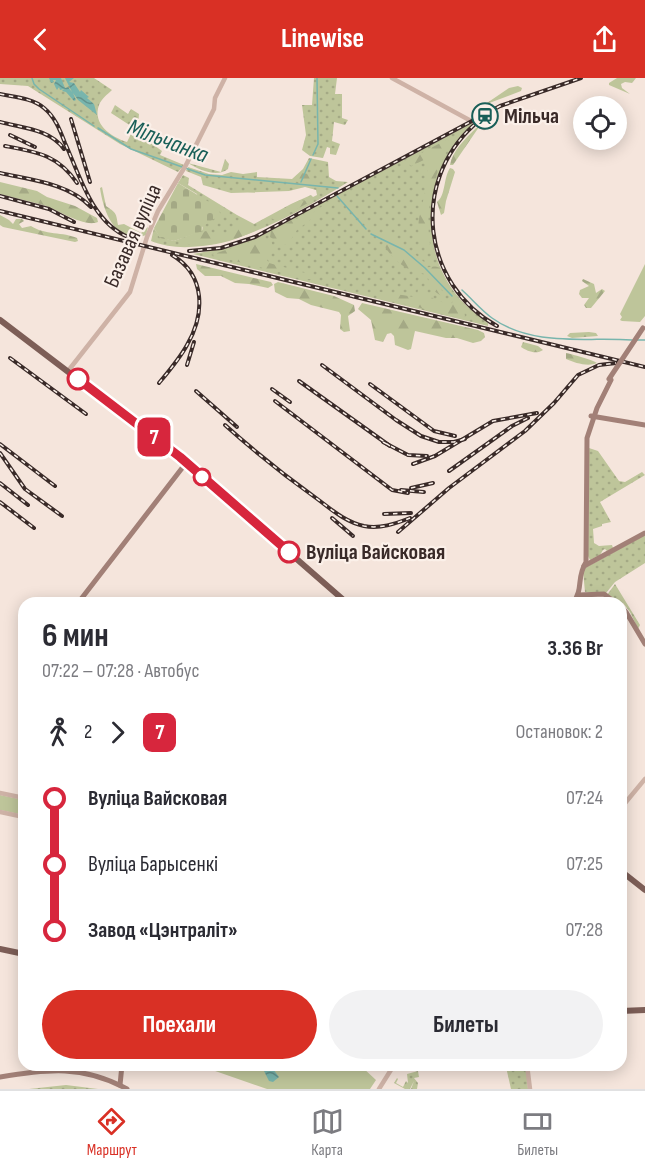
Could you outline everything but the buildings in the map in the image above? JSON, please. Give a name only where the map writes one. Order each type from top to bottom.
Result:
[{"type":"main road","points":[[0,320],[186,463],[340,597]]},
{"type":"main road","points":[[608,597],[604,594],[579,595],[583,537],[584,438],[591,417],[610,380],[644,327]]},
{"type":"main road","points":[[591,417],[645,425]]},
{"type":"main road","points":[[588,561],[586,451],[591,417]]},
{"type":"main road","points":[[83,597],[186,463]]},
{"type":"main road","points":[[582,567],[588,561],[645,533]]},
{"type":"main road","points":[[627,614],[645,644]]},
{"type":"main road","points":[[627,876],[645,890]]},
{"type":"main road","points":[[0,949],[18,953]]},
{"type":"main road","points":[[627,1011],[645,1010]]},
{"type":"main road","points":[[0,1077],[56,1071],[92,1074],[128,1089]]},
{"type":"main road","points":[[120,1085],[121,1071]]},
{"type":"main road","points":[[110,1080],[121,1075]]},
{"type":"street","name":"Базавая вуліца","points":[[68,371],[130,292],[147,237],[158,211],[184,168],[214,109],[215,98],[225,78]]},
{"type":"street","points":[[392,78],[484,128]]},
{"type":"street","points":[[627,801],[645,779]]},
{"type":"street","points":[[0,793],[18,797]]},
{"type":"street","points":[[0,812],[18,816]]},
{"type":"street","points":[[380,1089],[390,1071]]},
{"type":"street","points":[[527,1071],[530,1089]]},
{"type":"green space","points":[[0,78],[94,78],[112,90],[99,105],[98,118],[104,129],[127,142],[134,128],[111,113],[115,105],[128,114],[131,109],[139,114],[138,126],[155,136],[151,143],[162,151],[160,155],[184,165],[178,172],[120,144],[28,86],[0,84]]},
{"type":"green space","points":[[314,78],[337,78],[335,94],[342,94],[342,118],[348,120],[345,125],[334,122],[332,141],[340,144],[336,155],[330,154],[330,148],[327,147],[323,158],[310,156],[302,150],[306,135],[302,105],[312,105]]},
{"type":"green space","points":[[617,78],[636,78],[632,83],[621,84],[622,88],[630,94],[609,85]]},
{"type":"green space","points":[[518,86],[522,88],[521,91],[484,105],[509,88]]},
{"type":"green space","points":[[472,123],[474,124],[458,142],[445,163],[432,209],[432,233],[436,256],[446,279],[460,299],[488,323],[488,326],[193,254],[231,247],[258,237]]},
{"type":"green space","points":[[479,127],[453,165],[450,165],[460,145]]},
{"type":"green space","points":[[448,139],[451,144],[439,167],[432,192],[429,218],[430,244],[427,246],[419,233],[419,217],[430,162],[426,159],[411,166],[407,162]]},
{"type":"green space","points":[[309,158],[328,162],[329,177],[336,181],[348,182],[280,221],[226,241],[200,246],[174,247],[151,241],[154,228],[160,237],[174,241],[203,230],[197,194],[178,183],[183,175],[189,178],[188,185],[254,224],[291,204],[311,195],[313,197],[317,195],[316,190],[305,187],[289,191],[231,193],[203,185],[201,177],[186,171],[188,167],[209,174],[257,172],[257,177],[292,179],[303,169]]},
{"type":"green space","points":[[225,159],[229,164],[228,169],[219,173],[203,170],[188,163],[221,172]]},
{"type":"green space","points":[[450,168],[455,172],[444,213],[441,215],[437,202],[442,195]]},
{"type":"green space","points":[[300,173],[309,174],[313,185],[303,185],[295,180]]},
{"type":"green space","points":[[0,182],[37,191],[47,197],[75,206],[97,218],[98,222],[85,222],[43,205],[0,194]]},
{"type":"green space","points":[[178,183],[214,205],[221,214],[202,227],[203,231],[174,241],[160,238],[154,228]]},
{"type":"green space","points":[[102,187],[106,206],[115,213],[118,225],[124,224],[141,233],[148,227],[146,235],[135,237],[126,235],[112,224],[104,206],[100,188]]},
{"type":"green space","points":[[300,200],[308,203],[276,220],[272,219],[274,214]]},
{"type":"green space","points":[[331,200],[336,201],[297,230],[288,244],[282,245],[270,237],[271,231],[294,219],[308,216]]},
{"type":"green space","points":[[0,215],[13,224],[16,219],[22,219],[24,221],[19,224],[22,228],[31,226],[42,231],[72,236],[78,241],[3,227],[0,225]]},
{"type":"green space","points":[[240,221],[253,228],[254,231],[217,244],[197,245],[180,241],[182,238],[206,231],[219,235],[228,234],[240,226]]},
{"type":"green space","points":[[385,232],[392,233],[395,242],[428,265],[425,266],[413,257],[418,264],[425,267],[440,268],[452,291],[448,291],[439,281],[438,287],[446,294],[444,298],[430,288],[428,277],[398,262],[383,242]]},
{"type":"green space","points":[[261,238],[268,239],[272,243],[272,251],[267,260],[269,263],[309,274],[312,279],[211,255]]},
{"type":"green space","points":[[196,264],[271,282],[273,285],[268,288],[235,283],[221,276],[205,276],[197,269]]},
{"type":"green space","points":[[645,264],[645,316],[640,322],[622,321],[620,314]]},
{"type":"green space","points":[[583,279],[594,284],[596,293],[602,289],[605,291],[591,308],[586,308],[584,305],[589,298],[582,298],[579,294],[580,290],[589,286],[582,281]]},
{"type":"green space","points":[[278,282],[334,296],[354,305],[355,311],[348,316],[350,331],[344,332],[340,329],[341,315],[339,312],[311,305],[299,299],[287,298],[275,292],[274,284]]},
{"type":"green space","points":[[418,290],[436,300],[451,304],[454,300],[459,300],[463,305],[465,316],[460,318],[385,299],[374,293],[375,291],[413,297],[417,295]]},
{"type":"green space","points":[[362,303],[478,330],[484,333],[485,337],[473,343],[415,331],[411,349],[408,350],[395,345],[394,336],[391,333],[387,334],[383,342],[375,340],[371,320],[358,309]]},
{"type":"green space","points":[[570,333],[596,333],[598,336],[572,338],[567,336]]},
{"type":"green space","points":[[523,342],[538,346],[543,350],[529,351],[521,347]]},
{"type":"green space","points":[[566,353],[597,363],[586,365],[573,362],[566,359]]},
{"type":"green space","points":[[589,448],[598,451],[619,481],[625,482],[642,472],[645,475],[600,502],[611,522],[593,529],[594,543],[599,546],[612,545],[613,548],[603,550],[600,555],[590,560],[588,556]]},
{"type":"green space","points":[[645,535],[645,563],[615,582],[606,593],[585,592],[583,571],[585,568]]},
{"type":"green space","points":[[615,584],[623,597],[610,597],[607,595]]},
{"type":"green space","points":[[627,604],[640,625],[638,629]]},
{"type":"green space","points":[[0,795],[18,799],[18,814],[0,810]]},
{"type":"green space","points":[[215,1071],[366,1071],[376,1080],[370,1089],[267,1089]]},
{"type":"green space","points":[[418,1071],[419,1077],[414,1078],[418,1083],[417,1089],[411,1089],[414,1081],[410,1089],[405,1089],[394,1083],[397,1078],[396,1083],[403,1087],[406,1081],[408,1083],[407,1074]]},
{"type":"green space","points":[[507,1071],[526,1071],[528,1089],[511,1089]]},
{"type":"green space","points":[[66,1085],[98,1089],[29,1089]]},
{"type":"water","points":[[49,78],[61,78],[65,88],[68,87],[72,92],[65,78],[74,78],[69,82],[74,83],[80,92],[81,90],[89,97],[87,98],[94,104],[97,115],[73,93],[76,100],[74,101],[62,91],[64,89],[60,90],[59,87],[57,90],[54,84],[56,80],[51,83]]},
{"type":"water","points":[[264,1071],[274,1071],[279,1077],[273,1082],[269,1081]]},
{"type":"waterway","name":"Мільчанка","points":[[32,78],[39,89],[94,126]]},
{"type":"waterway","points":[[313,155],[318,144],[317,78]]},
{"type":"waterway","name":"Мільчанка","points":[[98,128],[131,149],[205,175],[338,188]]},
{"type":"waterway","points":[[301,182],[311,159]]},
{"type":"waterway","points":[[337,196],[366,229]]},
{"type":"waterway","points":[[371,234],[404,250],[452,296]]},
{"type":"waterway","points":[[462,290],[492,318],[524,333],[560,339],[632,340]]},
{"type":"waterway","points":[[637,340],[645,340]]},
{"type":"railway","points":[[189,251],[221,248],[255,237],[500,106],[581,78]]},
{"type":"railway","points":[[0,94],[28,100],[48,112],[59,129],[96,209],[105,221],[128,237]]},
{"type":"railway","points":[[71,119],[90,182]]},
{"type":"railway","points":[[0,122],[43,133],[58,142],[64,149]]},
{"type":"railway","points":[[474,125],[454,149],[440,175],[433,203],[433,232],[440,259],[453,285],[472,308],[497,326]]},
{"type":"railway","points":[[10,135],[35,147]]},
{"type":"railway","points":[[5,146],[46,156],[62,166],[77,183]]},
{"type":"railway","points":[[0,173],[60,188],[82,199],[91,207]]},
{"type":"railway","points":[[0,196],[49,209],[74,222]]},
{"type":"railway","points":[[0,211],[645,367]]},
{"type":"railway","points":[[159,383],[187,345],[197,321],[199,308],[199,296],[191,273],[172,255]]},
{"type":"railway","points":[[187,365],[194,342]]},
{"type":"railway","points":[[10,358],[86,414]]},
{"type":"railway","points":[[398,532],[449,488],[525,431],[554,403],[578,375],[599,365],[616,363]]},
{"type":"railway","points":[[322,365],[421,436],[439,442],[465,439]]},
{"type":"railway","points":[[299,381],[390,446]]},
{"type":"railway","points":[[370,384],[434,431],[455,436]]},
{"type":"railway","points":[[272,389],[290,402]]},
{"type":"railway","points":[[196,391],[237,427]]},
{"type":"railway","points":[[275,401],[392,490],[408,493]]},
{"type":"railway","points":[[413,464],[435,456],[493,421],[537,413]]},
{"type":"railway","points":[[449,471],[512,426],[528,418]]},
{"type":"railway","points":[[225,425],[292,481],[344,518],[364,526],[376,527],[410,518]]},
{"type":"railway","points":[[383,442],[408,455],[427,456]]},
{"type":"railway","points":[[0,444],[55,486]]},
{"type":"railway","points":[[0,453],[25,489],[62,516]]},
{"type":"railway","points":[[0,483],[28,505]]},
{"type":"railway","points":[[411,488],[433,483]]},
{"type":"railway","points":[[401,490],[424,492]]},
{"type":"railway","points":[[0,502],[34,528]]},
{"type":"railway","points":[[384,514],[411,513]]},
{"type":"railway","points":[[332,518],[353,536]]},
{"type":"bus line","name":"7","points":[[78,379],[180,457],[289,552]]},
{"type":"place","name":"Мільча","points":[[485,116]]},
{"type":"place","name":"Вуліца Вайсковая","points":[[289,552]]}]
